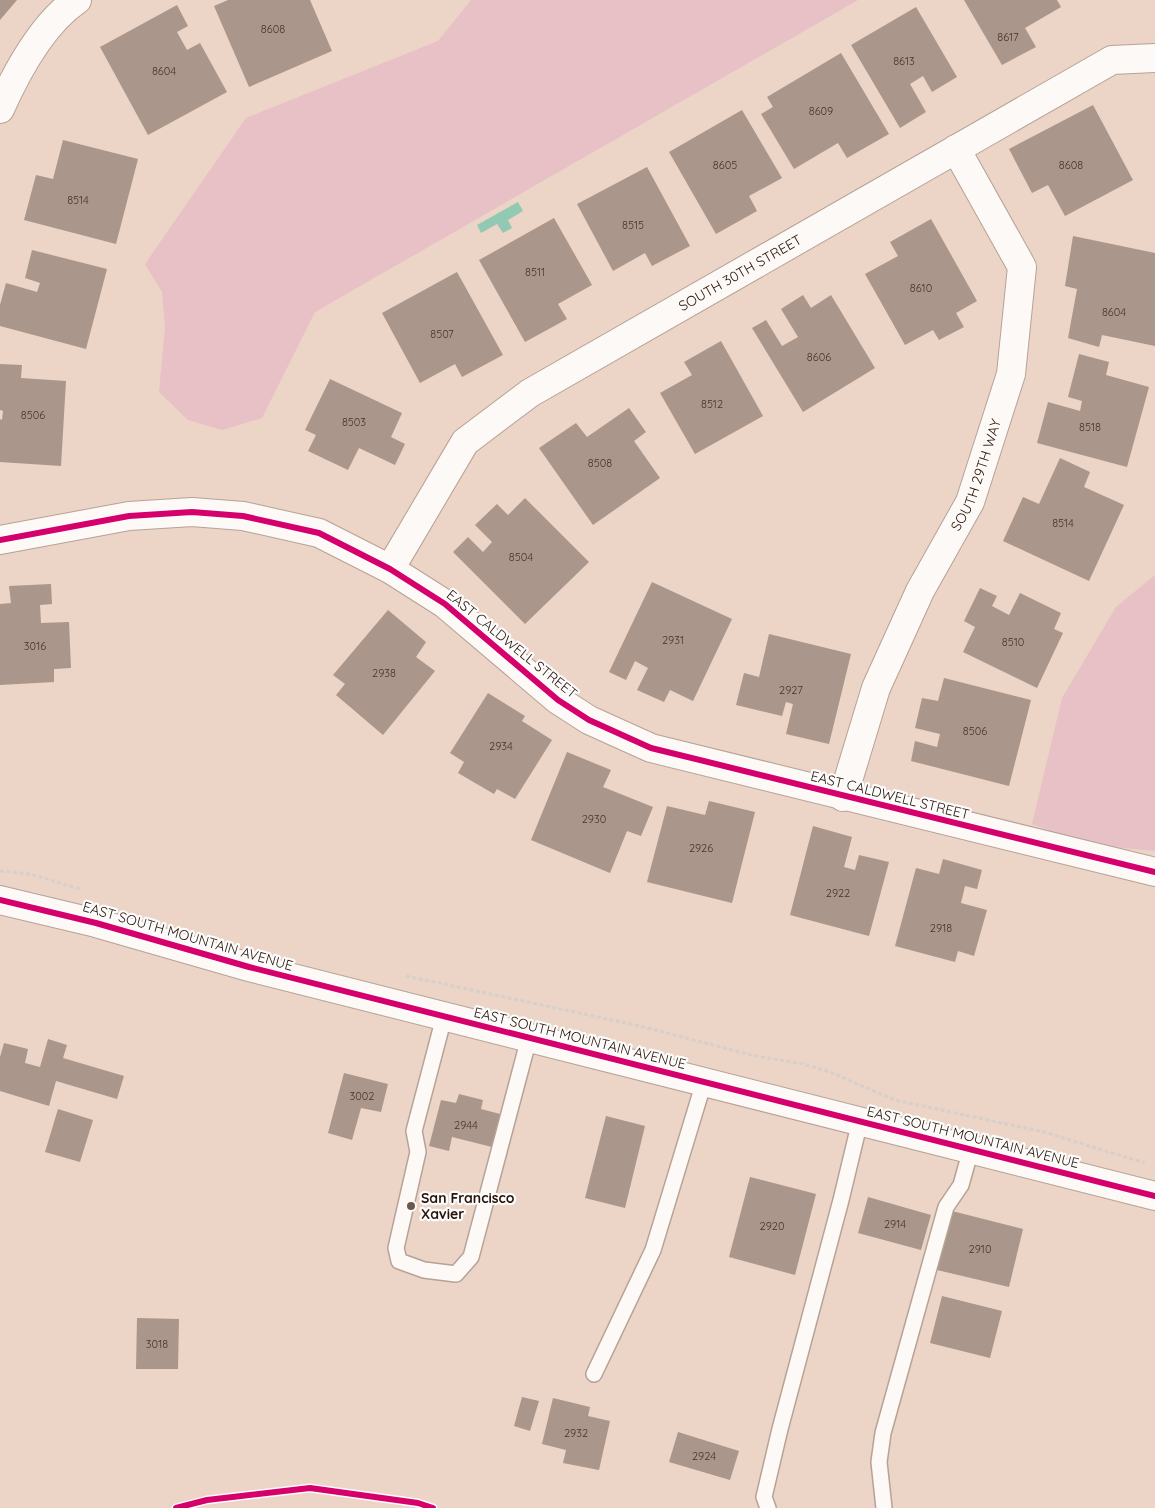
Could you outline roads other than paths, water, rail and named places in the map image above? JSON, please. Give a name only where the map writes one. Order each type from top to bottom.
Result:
[{"type":"street","points":[[0,109],[18,69],[63,10],[77,0]]},
{"type":"street","name":"SOUTH 30TH STREET","points":[[390,569],[465,442],[530,393],[1112,60],[1155,58]]},
{"type":"street","name":"SOUTH 29TH WAY","points":[[843,797],[876,688],[920,592],[970,502],[1010,374],[1022,267],[956,149]]},
{"type":"street","name":"EAST CALDWELL STREET","points":[[0,540],[129,516],[192,512],[243,516],[319,533],[390,569],[445,604],[558,700],[589,720],[651,748],[843,797],[1155,872]]},
{"type":"street","name":"EAST SOUTH MOUNTAIN AVENUE","points":[[0,900],[96,923],[249,968],[1155,1196]]},
{"type":"lane","points":[[444,1016],[414,1131],[418,1152],[396,1248],[399,1261],[424,1270],[456,1274],[471,1257],[529,1038]]},
{"type":"lane","points":[[594,1374],[653,1250],[704,1082]]},
{"type":"lane","points":[[768,1508],[764,1497],[780,1429],[860,1121]]},
{"type":"lane","points":[[884,1508],[879,1462],[883,1433],[946,1207],[961,1185],[971,1149]]},
{"type":"place","name":"San Francisco Xavier","points":[[411,1206]]}]
